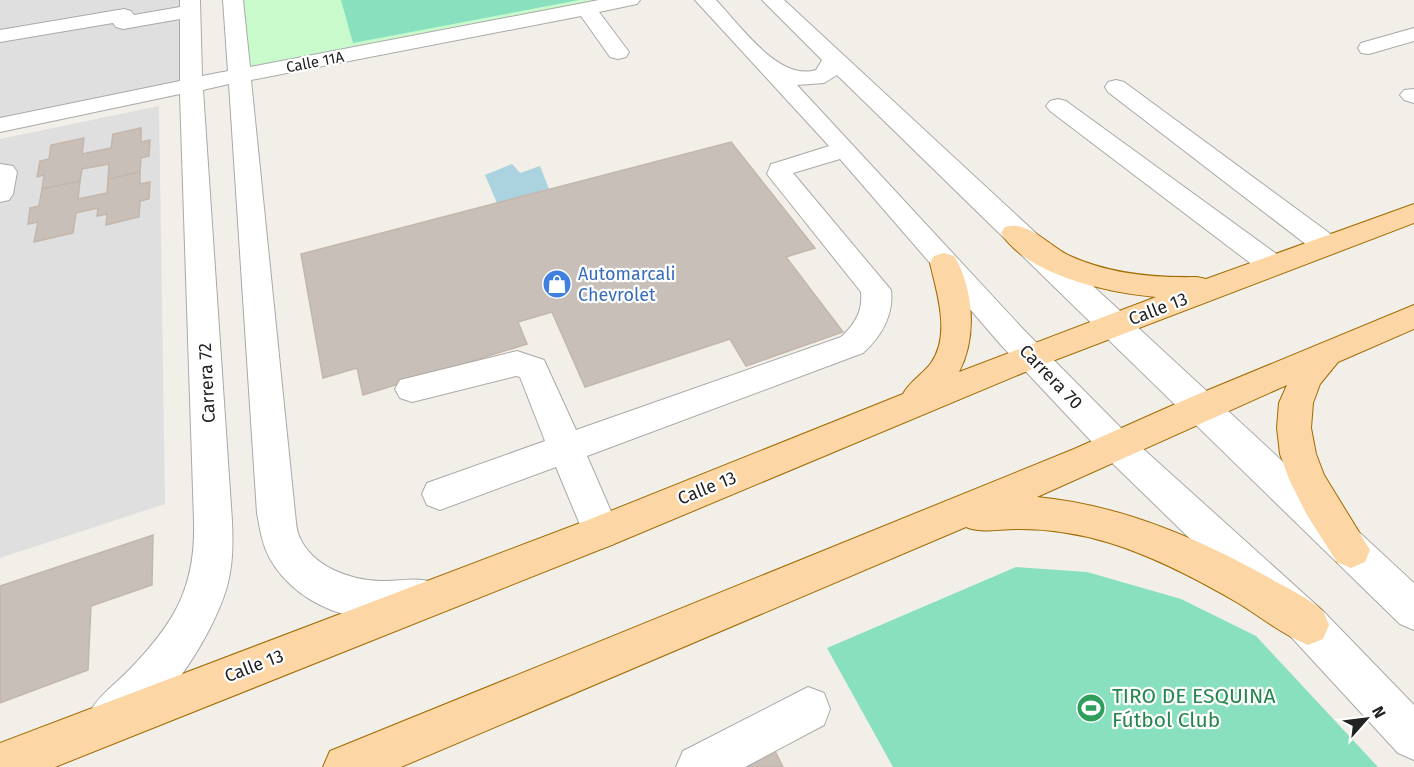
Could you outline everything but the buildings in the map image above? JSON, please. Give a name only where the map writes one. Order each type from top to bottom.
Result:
[{"type":"main road","name":"Calle 13","points":[[0,766],[601,532],[1031,356],[1414,213]]},
{"type":"main road","points":[[1016,233],[1041,253],[1075,268],[1113,280],[1146,286],[1180,288],[1212,286],[1237,278]]},
{"type":"main road","points":[[909,406],[940,375],[950,358],[956,340],[958,320],[956,301],[944,263]]},
{"type":"main road","points":[[349,766],[1118,447],[1201,408],[1414,316]]},
{"type":"main road","points":[[1328,353],[1312,367],[1301,385],[1295,405],[1294,429],[1298,456],[1309,485],[1327,517],[1351,550]]},
{"type":"main road","points":[[945,517],[986,512],[1029,513],[1072,518],[1117,529],[1164,544],[1211,566],[1259,592],[1308,625]]},
{"type":"street","points":[[233,0],[276,513],[282,543],[299,569],[325,588],[360,600],[399,601],[440,593]]},
{"type":"street","name":"Calle 11A","points":[[0,125],[192,85],[630,0]]},
{"type":"street","name":"Carrera 70","points":[[705,0],[845,149],[944,263],[1118,447],[1308,625],[1414,737]]},
{"type":"street","points":[[772,0],[1113,327],[1414,610]]},
{"type":"street","points":[[123,23],[190,5]]},
{"type":"street","name":"Carrera 72","points":[[100,727],[135,696],[164,664],[203,598],[212,567],[213,515],[190,5]]},
{"type":"street","points":[[586,9],[618,52]]},
{"type":"street","points":[[0,36],[124,15],[123,32],[0,54]]},
{"type":"street","points":[[1370,48],[1414,34]]},
{"type":"street","points":[[770,69],[791,78],[817,77],[827,73],[832,67],[833,60],[829,54]]},
{"type":"street","points":[[1116,87],[1326,245]]},
{"type":"street","points":[[1058,105],[1272,265]]},
{"type":"street","points":[[440,494],[852,345],[861,338],[877,310],[876,290],[780,174],[780,170],[784,168],[845,149]]},
{"type":"street","points":[[0,172],[4,172],[0,194]]},
{"type":"street","points":[[412,389],[517,363],[533,369],[601,532]]},
{"type":"street","points":[[699,767],[808,709]]},
{"type":"shaded area","points":[[0,0],[190,0],[191,85],[0,125]]},
{"type":"shaded area","points":[[159,106],[165,504],[0,558],[0,139]]},
{"type":"green space","points":[[233,0],[630,0],[239,77]]},
{"type":"green space","points":[[341,0],[579,0],[353,43]]},
{"type":"green space","name":"TIRO DE ESQUINA Fútbol Club","points":[[1016,567],[1087,572],[1181,599],[1256,636],[1378,767],[893,767],[827,648]]},
{"type":"water","points":[[512,164],[520,173],[540,166],[549,189],[497,203],[485,175]]},
{"type":"place","name":"Automarcali Chevrolet","points":[[557,284]]},
{"type":"place","name":"TIRO DE ESQUINA Fútbol Club","points":[[1091,708]]}]
